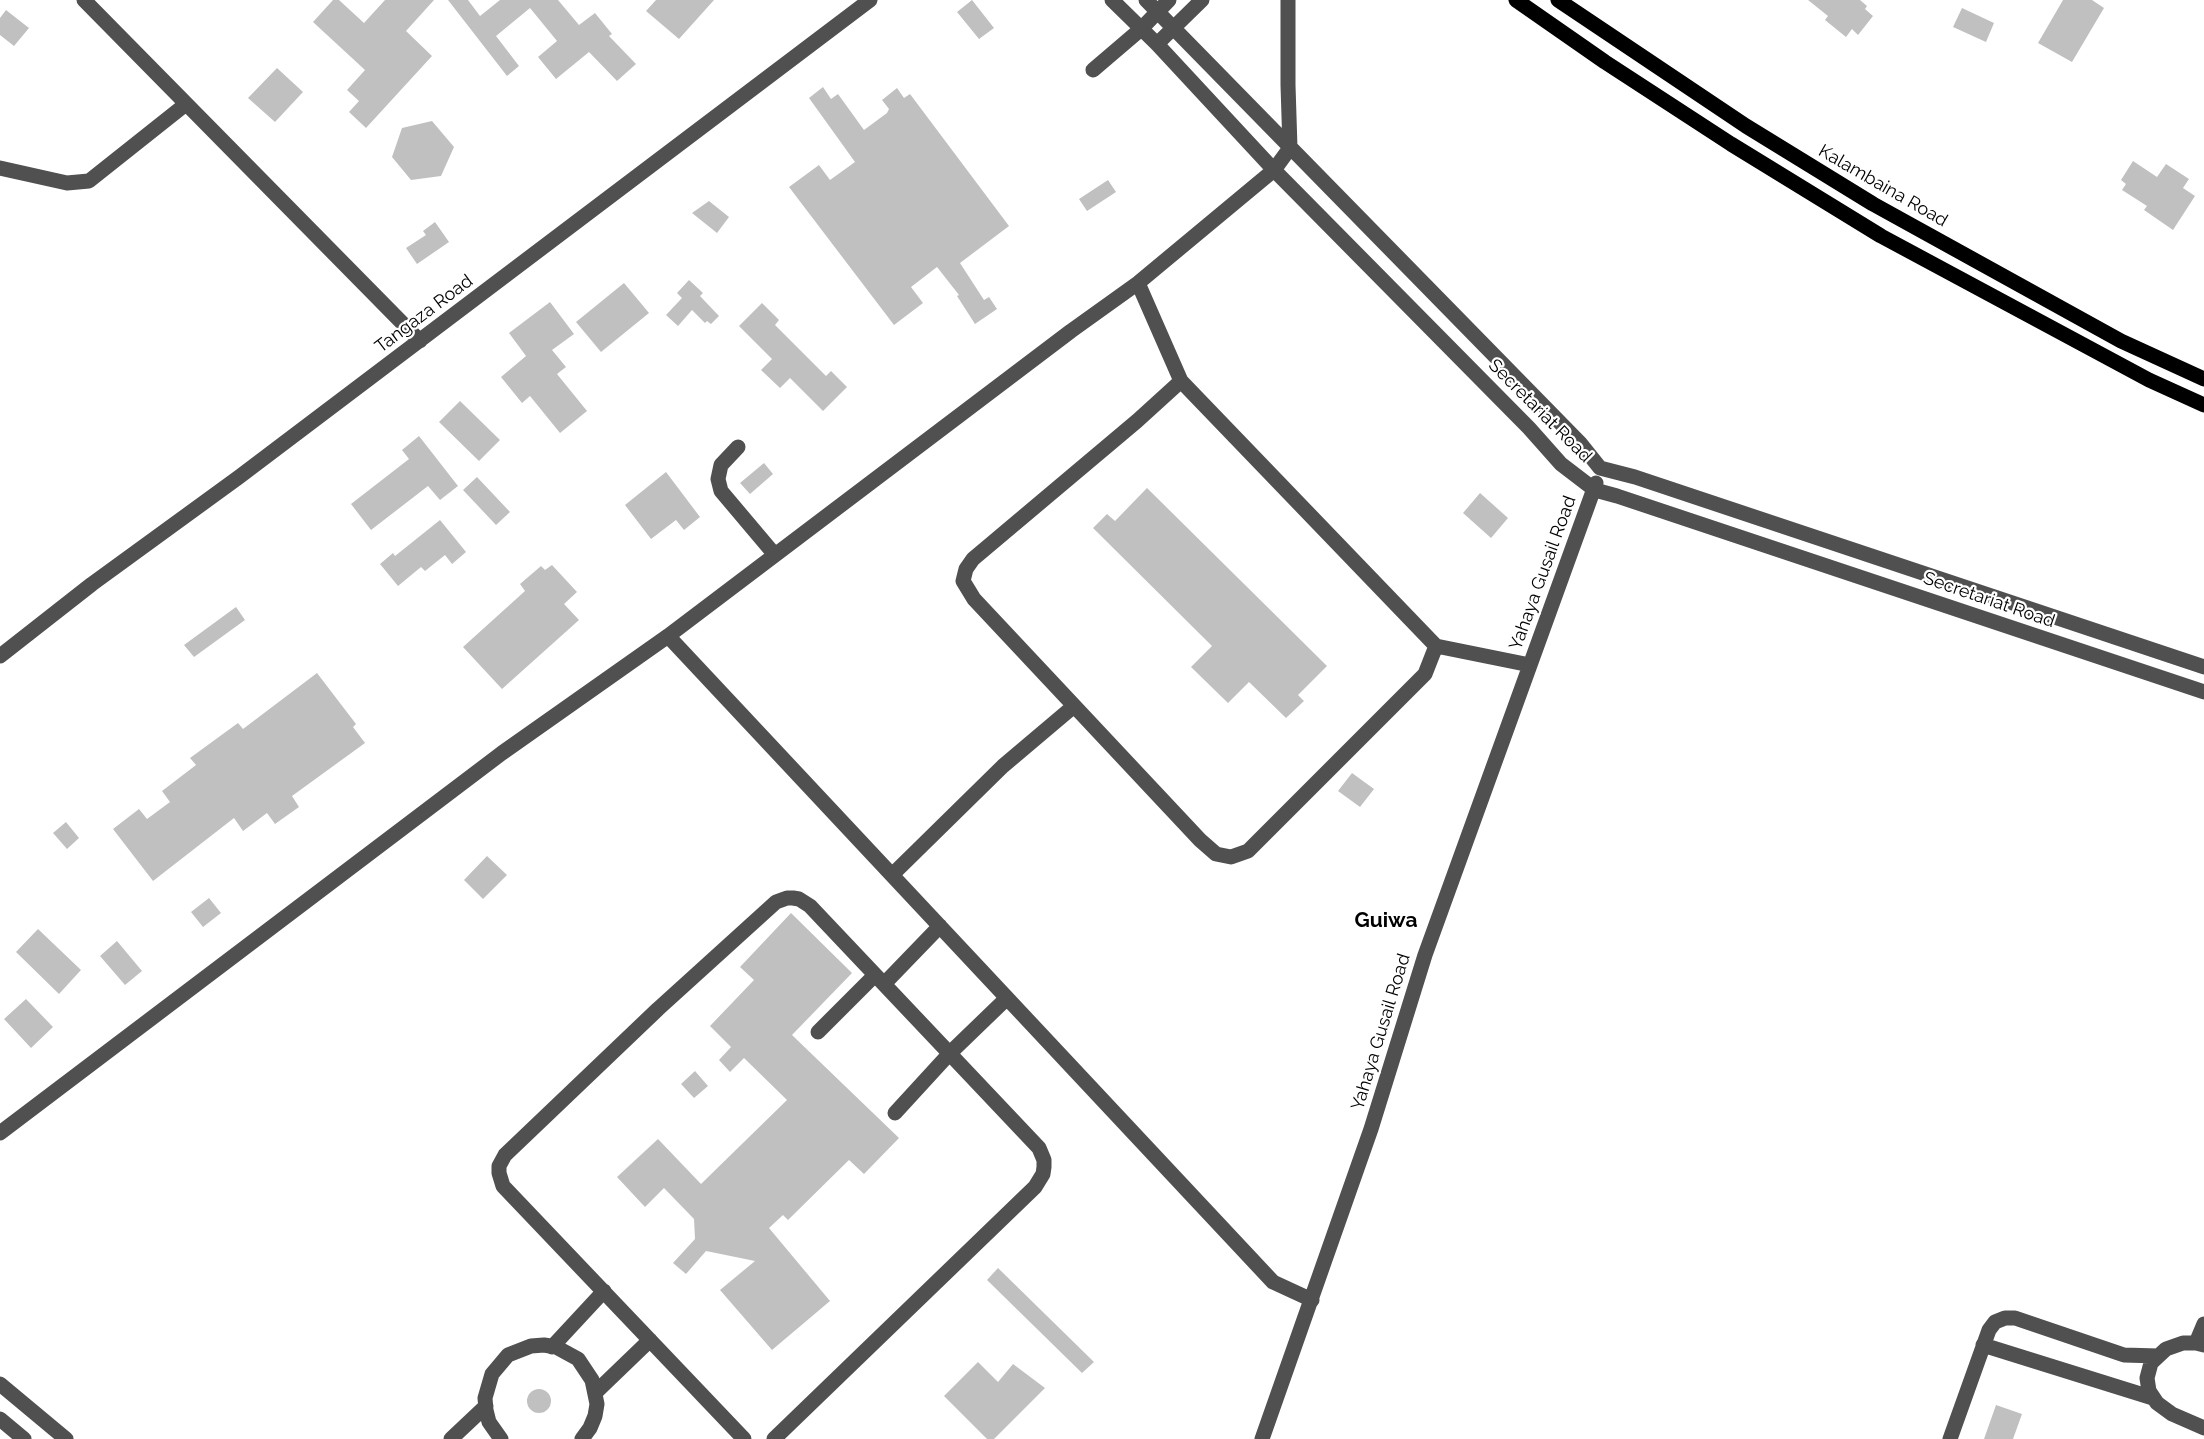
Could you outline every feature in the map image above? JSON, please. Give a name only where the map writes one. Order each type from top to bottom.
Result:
[{"type":"main road","points":[[1516,0],[1605,62],[1731,144],[1881,236],[2150,380],[2204,405]]},
{"type":"main road","name":"Kalambaina Road","points":[[1558,0],[1746,126],[1873,204],[2121,341],[2204,379]]},
{"type":"street","points":[[84,0],[420,341]]},
{"type":"street","name":"Tangaza Road","points":[[0,656],[92,584],[239,477],[870,0]]},
{"type":"street","name":"Secretariat Road","points":[[1113,0],[1274,170],[1529,428],[1561,464],[1594,490],[2204,692]]},
{"type":"street","name":"Secretariat Road","points":[[1146,0],[1580,443],[1600,468],[1635,477],[2204,668]]},
{"type":"street","points":[[1093,70],[1141,29],[1169,0]]},
{"type":"street","points":[[1157,44],[1202,0]]},
{"type":"street","points":[[0,1133],[502,753],[668,636],[1071,331],[1138,283],[1274,170],[1290,148],[1288,0]]},
{"type":"street","points":[[0,168],[67,183],[89,181],[186,104]]},
{"type":"street","points":[[1138,283],[1181,381],[1436,646],[1530,665]]},
{"type":"street","points":[[1181,381],[973,559],[966,569],[963,581],[974,599],[1200,840],[1216,854],[1231,857],[1248,851],[1425,674],[1436,646]]},
{"type":"street","points":[[738,447],[721,465],[718,479],[721,491],[775,555]]},
{"type":"street","name":"Yahaya Gusail Road","points":[[1262,1439],[1371,1129],[1425,955],[1600,468]]},
{"type":"street","points":[[668,636],[1273,1282],[1312,1300]]},
{"type":"street","points":[[892,875],[1003,766],[1074,706]]},
{"type":"street","points":[[744,1439],[503,1186],[498,1173],[501,1160],[505,1155],[658,1009],[781,899],[793,898],[805,902],[950,1053],[1039,1148],[1044,1160],[1040,1181],[774,1439]]},
{"type":"street","points":[[818,1032],[940,926]]},
{"type":"street","points":[[895,1113],[950,1053],[1007,998]]},
{"type":"street","points":[[552,1347],[604,1292]]},
{"type":"street","points":[[1950,1439],[1989,1330],[1995,1322],[2005,1318],[2015,1318],[2124,1354],[2158,1356]]},
{"type":"street","points":[[2204,1324],[2200,1344],[2183,1343],[2166,1349],[2151,1363],[2147,1378],[2149,1392],[2153,1398],[2172,1414],[2204,1428]]},
{"type":"street","points":[[596,1392],[650,1340]]},
{"type":"street","points":[[1983,1345],[2153,1398]]},
{"type":"street","points":[[501,1439],[489,1422],[486,1406],[487,1386],[492,1374],[508,1355],[531,1346],[552,1347],[568,1352],[586,1369],[596,1392],[595,1416],[582,1439]]},
{"type":"street","points":[[0,1384],[66,1439]]},
{"type":"street","points":[[451,1439],[486,1406]]},
{"type":"street","points":[[0,1419],[24,1439]]},
{"type":"building","points":[[333,0],[339,0],[364,23],[385,0],[434,0],[406,31],[432,56],[366,128],[349,112],[359,101],[347,90],[365,70],[313,22]]},
{"type":"building","points":[[448,0],[468,0],[480,16],[500,0],[558,0],[579,25],[595,13],[612,34],[609,36],[636,64],[617,81],[589,52],[556,79],[538,57],[557,41],[530,8],[496,36],[519,66],[507,76]]},
{"type":"building","points":[[656,0],[714,0],[679,39],[646,11]]},
{"type":"building","points":[[972,0],[994,28],[979,39],[957,12]]},
{"type":"building","points":[[1808,0],[1860,0],[1873,16],[1858,35],[1852,29],[1846,37],[1825,20],[1828,16]]},
{"type":"building","points":[[2063,0],[2092,0],[2104,8],[2072,62],[2038,43]]},
{"type":"building","points":[[1962,8],[1994,23],[1986,42],[1953,27]]},
{"type":"building","points":[[6,10],[29,28],[14,46],[0,35],[0,18]]},
{"type":"building","points":[[277,68],[303,92],[275,122],[248,98]]},
{"type":"building","points":[[823,87],[831,99],[838,94],[864,130],[887,113],[889,109],[882,100],[897,88],[904,98],[910,94],[1009,226],[960,263],[984,300],[989,297],[997,309],[975,324],[957,296],[959,295],[937,267],[911,287],[923,303],[894,325],[789,187],[819,165],[830,180],[855,162],[809,98]]},
{"type":"building","points":[[432,121],[454,147],[441,176],[411,180],[392,157],[402,128]]},
{"type":"building","points":[[2133,161],[2157,177],[2166,164],[2189,179],[2183,188],[2195,196],[2173,230],[2144,210],[2147,206],[2122,190],[2126,184],[2121,180]]},
{"type":"building","points":[[1108,180],[1116,192],[1087,211],[1079,199]]},
{"type":"building","points":[[709,201],[729,217],[717,233],[692,213]]},
{"type":"building","points":[[435,222],[449,242],[417,264],[406,248],[426,235],[423,231]]},
{"type":"building","points":[[689,280],[703,293],[700,296],[719,316],[711,324],[707,321],[705,323],[692,310],[678,326],[666,315],[682,298],[677,293]]},
{"type":"building","points":[[624,283],[649,313],[601,352],[576,322]]},
{"type":"building","points":[[550,302],[574,334],[552,350],[566,367],[557,374],[587,411],[560,433],[530,396],[522,403],[501,377],[526,356],[509,333]]},
{"type":"building","points":[[762,303],[779,320],[775,325],[826,376],[831,371],[847,387],[823,411],[790,378],[780,388],[761,370],[772,359],[739,326]]},
{"type":"building","points":[[460,401],[500,440],[479,461],[439,422]]},
{"type":"building","points":[[419,436],[458,486],[440,500],[428,486],[371,530],[351,504],[409,459],[402,450]]},
{"type":"building","points":[[764,463],[773,474],[750,494],[740,483]]},
{"type":"building","points":[[666,472],[700,517],[684,530],[676,520],[651,539],[625,505]]},
{"type":"building","points":[[477,477],[510,512],[496,525],[463,490]]},
{"type":"building","points":[[1147,488],[1327,666],[1298,695],[1304,701],[1286,718],[1249,682],[1228,703],[1191,667],[1212,646],[1093,528],[1107,514],[1115,521]]},
{"type":"building","points":[[1480,493],[1508,518],[1491,538],[1463,513]]},
{"type":"building","points":[[440,520],[466,552],[452,564],[445,555],[425,571],[421,567],[398,586],[380,564],[393,553],[395,556]]},
{"type":"building","points":[[552,565],[577,592],[564,604],[579,620],[502,689],[463,647],[525,591],[520,584],[541,566],[545,570]]},
{"type":"building","points":[[236,607],[245,620],[194,657],[184,645]]},
{"type":"building","points":[[317,673],[356,724],[353,727],[365,743],[292,796],[299,807],[275,824],[267,813],[243,831],[234,818],[153,881],[113,829],[139,809],[147,819],[170,802],[162,791],[196,765],[190,758],[238,723],[243,729]]},
{"type":"building","points":[[1352,773],[1374,789],[1360,807],[1338,791]]},
{"type":"building","points":[[66,822],[79,838],[67,849],[53,833]]},
{"type":"building","points":[[487,856],[507,875],[483,899],[464,880]]},
{"type":"building","points":[[209,898],[221,913],[203,927],[191,912]]},
{"type":"building","points":[[791,913],[852,973],[792,1035],[899,1138],[864,1174],[849,1160],[788,1220],[783,1215],[769,1228],[830,1301],[772,1350],[720,1290],[755,1261],[706,1251],[686,1274],[673,1263],[695,1239],[694,1219],[664,1188],[645,1207],[617,1177],[658,1139],[701,1184],[787,1100],[744,1058],[730,1072],[719,1060],[731,1047],[710,1026],[754,980],[740,967]]},
{"type":"building","points":[[38,929],[81,970],[59,994],[16,952]]},
{"type":"building","points":[[117,941],[142,971],[125,985],[100,956]]},
{"type":"building","points":[[26,999],[53,1027],[31,1048],[4,1019]]},
{"type":"building","points":[[695,1071],[708,1086],[694,1098],[681,1084]]},
{"type":"building","points":[[998,1268],[1094,1362],[1082,1373],[987,1280]]},
{"type":"building","points":[[978,1362],[998,1382],[1013,1364],[1045,1388],[994,1439],[987,1439],[944,1396]]},
{"type":"building","points":[[539,1389],[548,1392],[551,1401],[548,1410],[539,1413],[530,1410],[527,1401],[530,1392]]},
{"type":"building","points":[[1996,1405],[2022,1414],[2013,1439],[1984,1439]]},
{"type":"district","name":"Guiwa","points":[[1386,921]]}]
